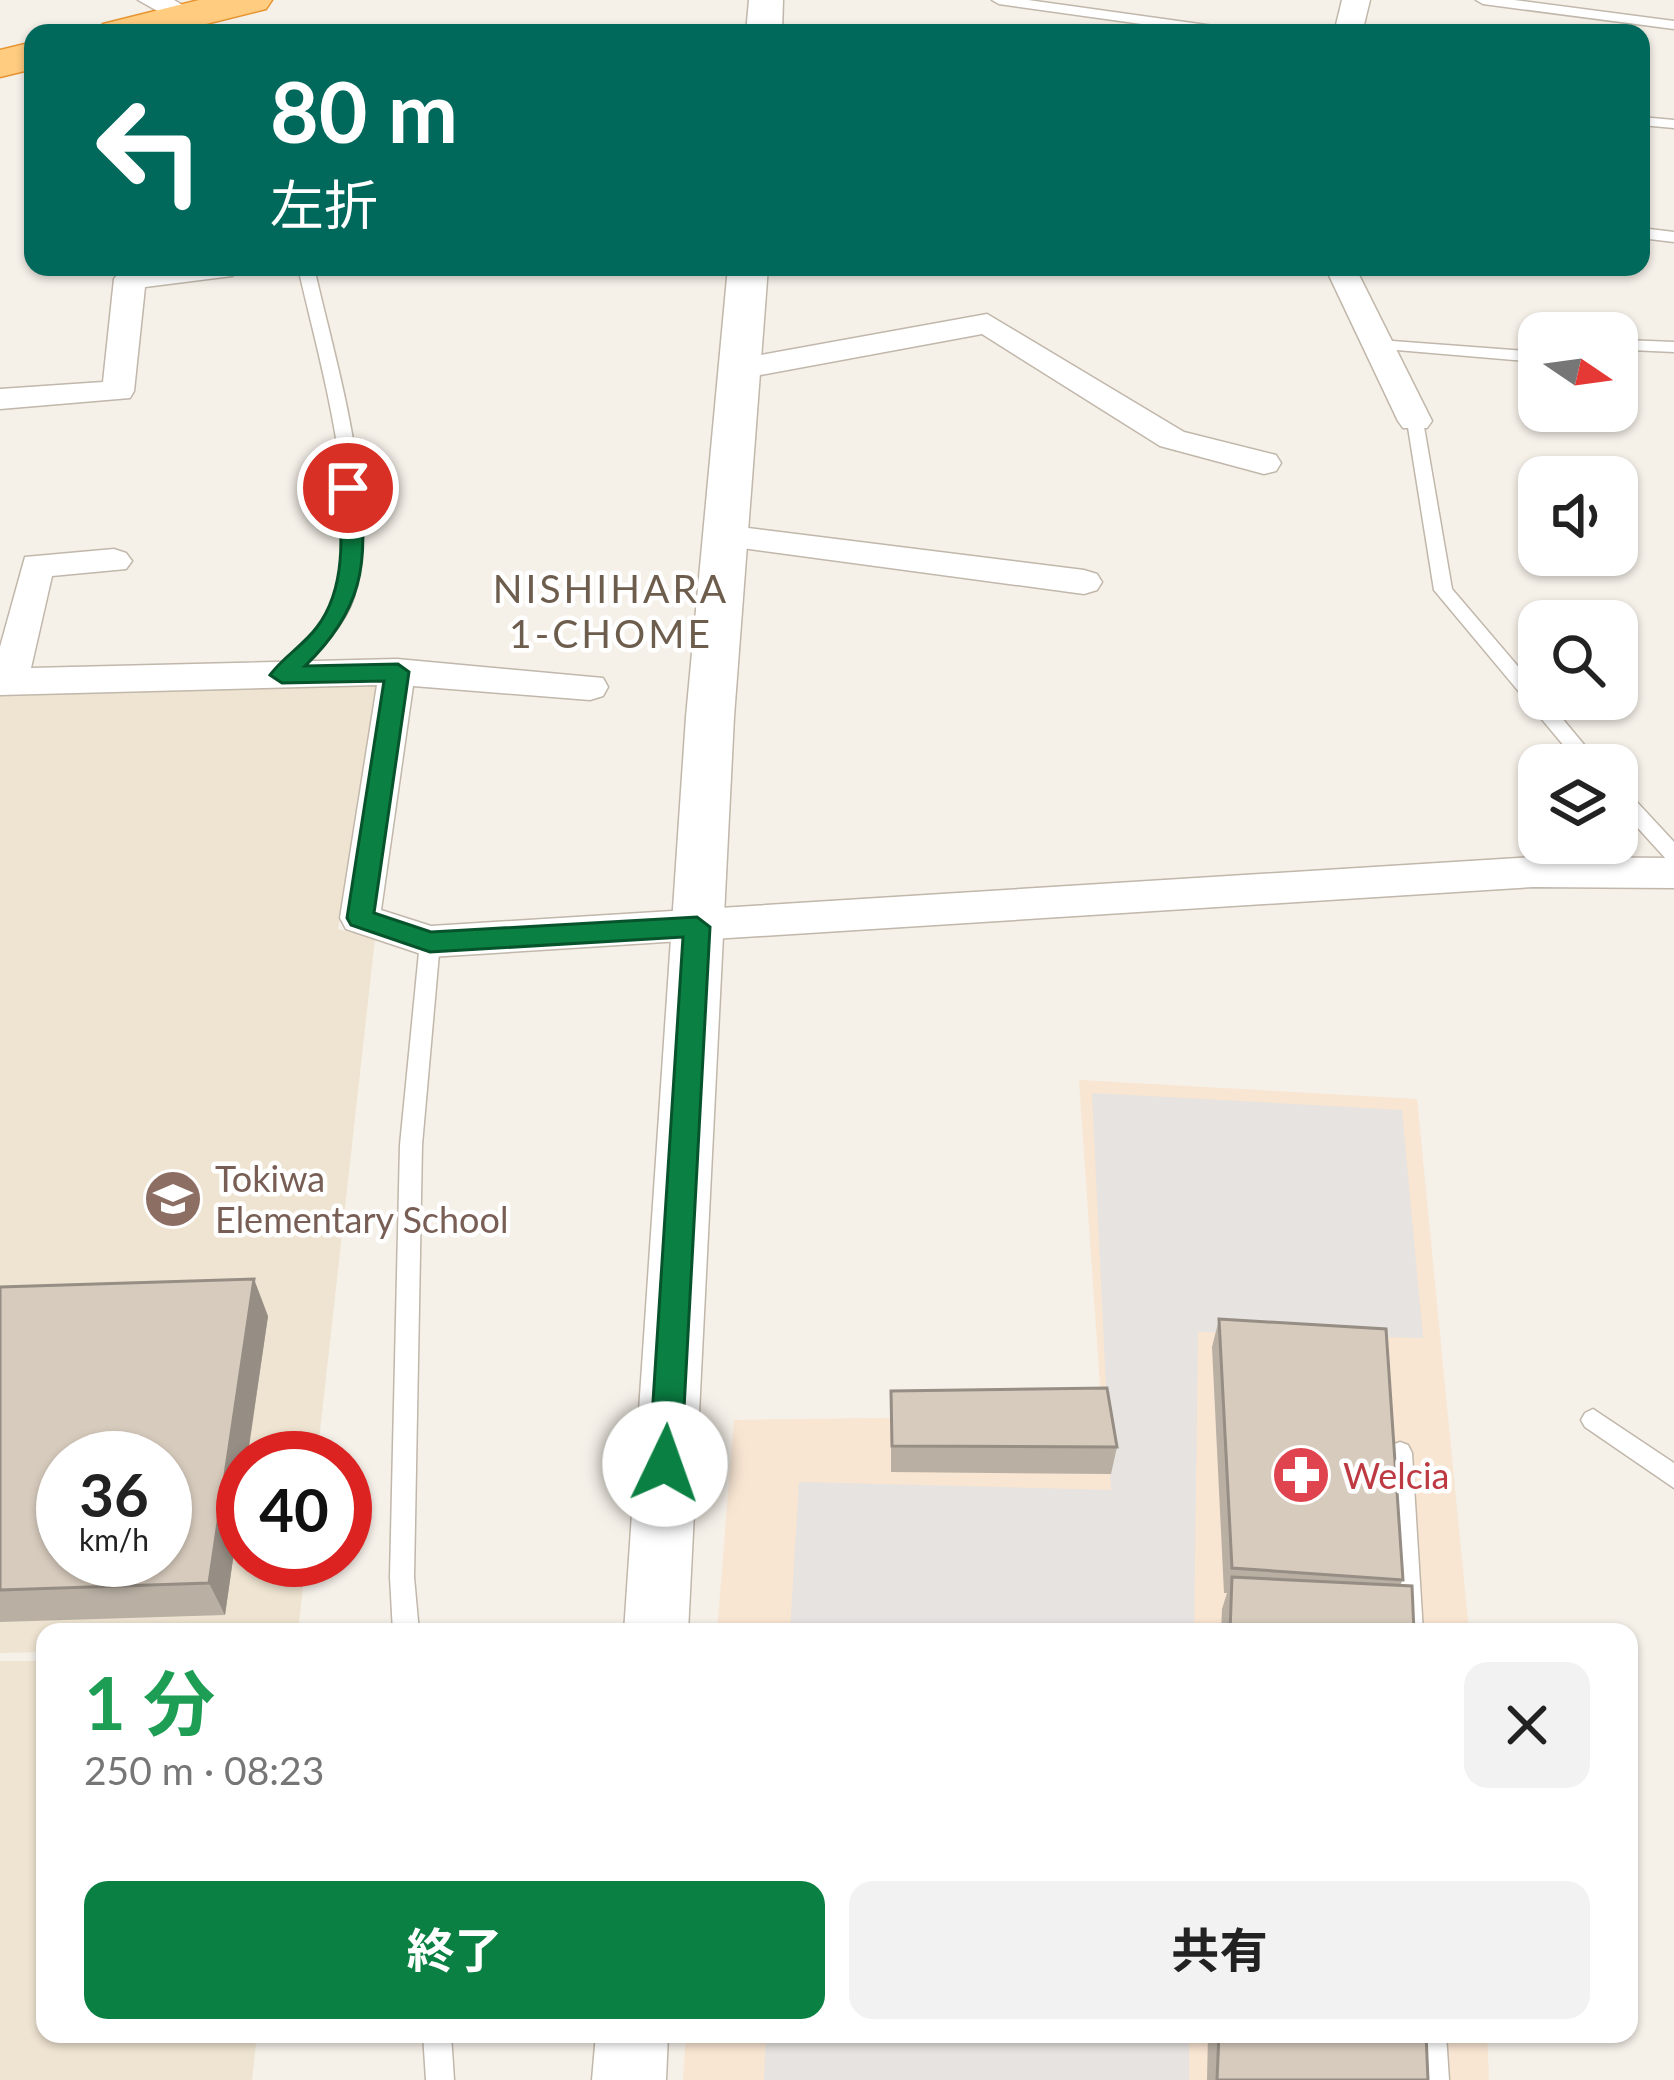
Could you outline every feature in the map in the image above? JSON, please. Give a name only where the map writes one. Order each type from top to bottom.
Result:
[{"type":"highway","points":[[144,22],[251,0]]},
{"type":"street","points":[[0,400],[118,391],[130,279],[156,276]]},
{"type":"street","points":[[657,1623],[697,927],[747,276]]},
{"type":"street","points":[[1344,276],[1415,421]]},
{"type":"street","points":[[739,369],[987,324],[1172,439],[1264,463]]},
{"type":"street","points":[[724,536],[1084,582]]},
{"type":"street","points":[[114,561],[37,566],[5,682],[398,672],[590,687]]},
{"type":"street","points":[[398,672],[360,918],[430,942],[1533,872],[1674,873]]},
{"type":"street","points":[[628,2080],[631,2043]]},
{"type":"lane","points":[[999,0],[1171,24]]},
{"type":"lane","points":[[1483,0],[1674,25]]},
{"type":"lane","points":[[282,675],[326,633],[345,598],[354,533],[342,444],[308,276]]},
{"type":"lane","points":[[1379,345],[1518,355]]},
{"type":"lane","points":[[1638,346],[1674,347]]},
{"type":"lane","points":[[1415,421],[1442,590],[1573,744]]},
{"type":"lane","points":[[1638,816],[1674,855]]},
{"type":"lane","points":[[405,1623],[402,1577],[411,1144],[430,942]]},
{"type":"lane","points":[[1593,1420],[1674,1477]]},
{"type":"lane","points":[[1400,1453],[1409,1623]]},
{"type":"lane","points":[[438,2043],[440,2080]]},
{"type":"lane","points":[[1433,2043],[1435,2080]]},
{"type":"shaded area","name":"Tokiwa Elementary School","points":[[376,682],[338,929],[375,939],[320,1431],[216,1431],[216,1587],[303,1587],[299,1623],[36,1623],[36,1652],[0,1653],[0,693]]},
{"type":"shaded area","points":[[1079,1080],[1417,1099],[1468,1623],[718,1623],[734,1420],[1102,1415]]},
{"type":"shaded area","points":[[1092,1093],[1402,1110],[1423,1338],[1198,1332],[1194,1623],[791,1623],[799,1482],[1111,1490]]},
{"type":"shaded area","points":[[0,1661],[36,1661],[36,2043],[256,2043],[252,2080],[0,2080]]},
{"type":"shaded area","points":[[685,2043],[1487,2043],[1489,2080],[683,2080]]},
{"type":"shaded area","points":[[766,2043],[1189,2043],[1189,2080],[764,2080]]},
{"type":"building","points":[[254,1279],[232,1431],[216,1431],[216,1536],[209,1583],[192,1584],[192,1431],[36,1431],[36,1587],[90,1587],[0,1590],[0,1287]]},
{"type":"building","name":"Welcia","points":[[1219,1319],[1386,1329],[1403,1580],[1232,1568]]},
{"type":"building","points":[[1107,1388],[1117,1447],[892,1446],[891,1391]]},
{"type":"building","points":[[1232,1577],[1412,1586],[1414,1623],[1230,1623]]},
{"type":"building","points":[[1219,2043],[1426,2043],[1428,2080],[1217,2080]]},
{"type":"place","name":"Tokiwa Elementary School","points":[[173,1199]]},
{"type":"place","name":"Welcia","points":[[1301,1475]]},
{"type":"district","name":"NISHIHARA 1-CHOME","points":[[611,610]]},
{"type":"route","points":[[348,488],[354,533],[345,598],[326,633],[282,675],[398,672],[360,918],[430,942],[697,927],[665,1464]]}]
